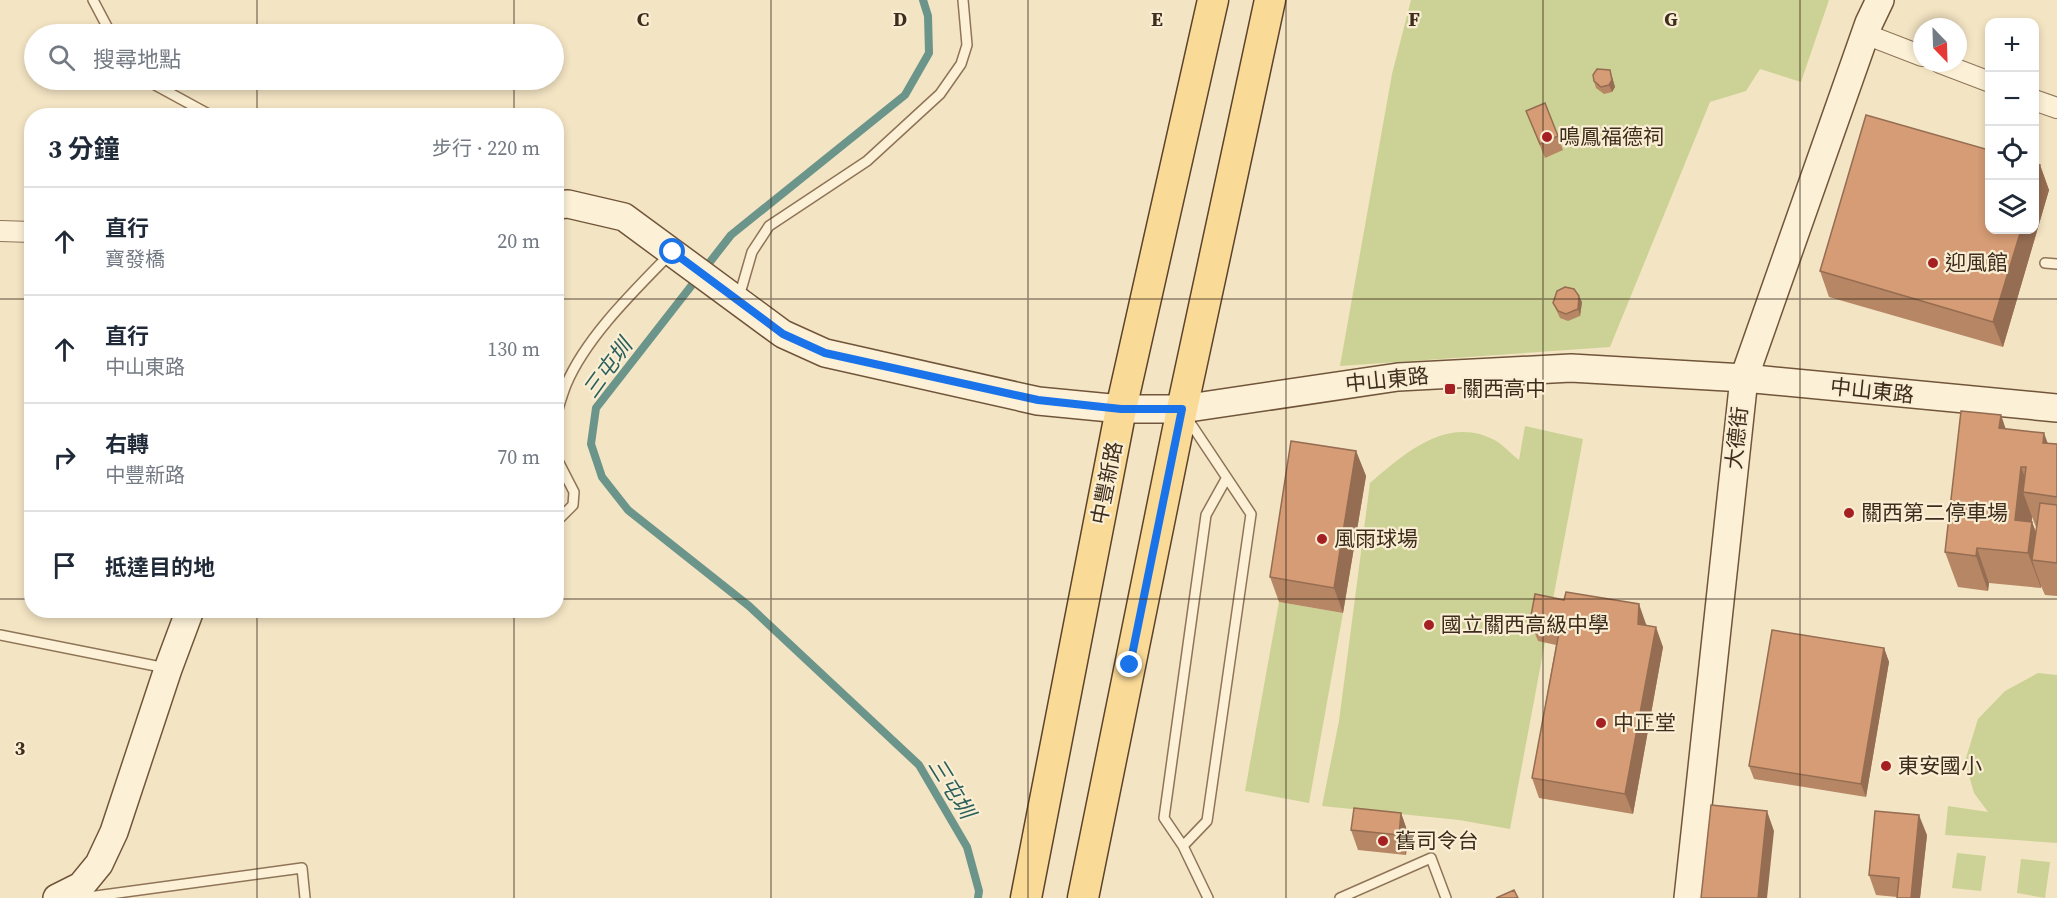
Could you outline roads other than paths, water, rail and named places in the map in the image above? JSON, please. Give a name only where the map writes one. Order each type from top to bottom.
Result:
[{"type":"main road","name":"中豐新路","points":[[1026,898],[1121,409],[1213,0]]},
{"type":"main road","points":[[1083,898],[1182,409],[1270,0]]},
{"type":"street","name":"大德街","points":[[1688,898],[1744,378],[1865,34],[1880,0]]},
{"type":"street","points":[[1865,34],[1913,53]]},
{"type":"street","points":[[1963,72],[1985,80]]},
{"type":"street","points":[[2039,102],[2057,108]]},
{"type":"street","name":"中山東路","points":[[564,204],[624,217],[783,334],[825,353],[1038,400],[1121,409],[1182,409],[1398,377],[1571,368],[1744,378],[2057,408]]},
{"type":"street","points":[[0,231],[24,232]]},
{"type":"street","points":[[57,898],[81,886],[99,864],[114,832],[187,618]]},
{"type":"lane","points":[[93,0],[104,24]]},
{"type":"lane","points":[[737,302],[752,252],[769,225],[867,161],[940,94],[961,64],[968,45],[963,0]]},
{"type":"lane","points":[[164,90],[197,108]]},
{"type":"lane","points":[[564,391],[582,355],[633,292],[673,252]]},
{"type":"lane","points":[[2044,263],[2057,264]]},
{"type":"lane","points":[[1182,409],[1251,514],[1207,821],[1183,846]]},
{"type":"lane","points":[[564,473],[574,492],[573,505],[564,514]]},
{"type":"lane","points":[[1208,898],[1183,846],[1164,818],[1206,515],[1226,479]]},
{"type":"lane","points":[[0,635],[168,669]]},
{"type":"lane","points":[[1340,898],[1431,858],[1446,898]]},
{"type":"lane","points":[[81,898],[302,868],[305,898]]},
{"type":"waterway","name":"三屯圳","points":[[923,0],[928,16],[929,53],[905,95],[731,235],[596,408],[591,444],[602,477],[628,510],[749,606],[919,765],[967,847],[979,891],[978,898]]},
{"type":"place","name":"鳴鳳福德祠","points":[[1547,137]]},
{"type":"place","name":"迎風館","points":[[1933,263]]},
{"type":"place","name":"關西高中","points":[[1450,389]]},
{"type":"place","name":"關西第二停車場","points":[[1849,513]]},
{"type":"place","name":"風雨球場","points":[[1322,539]]},
{"type":"place","name":"國立關西高級中學","points":[[1429,625]]},
{"type":"place","name":"中正堂","points":[[1601,723]]},
{"type":"place","name":"東安國小","points":[[1886,766]]},
{"type":"place","name":"舊司令台","points":[[1383,841]]}]
